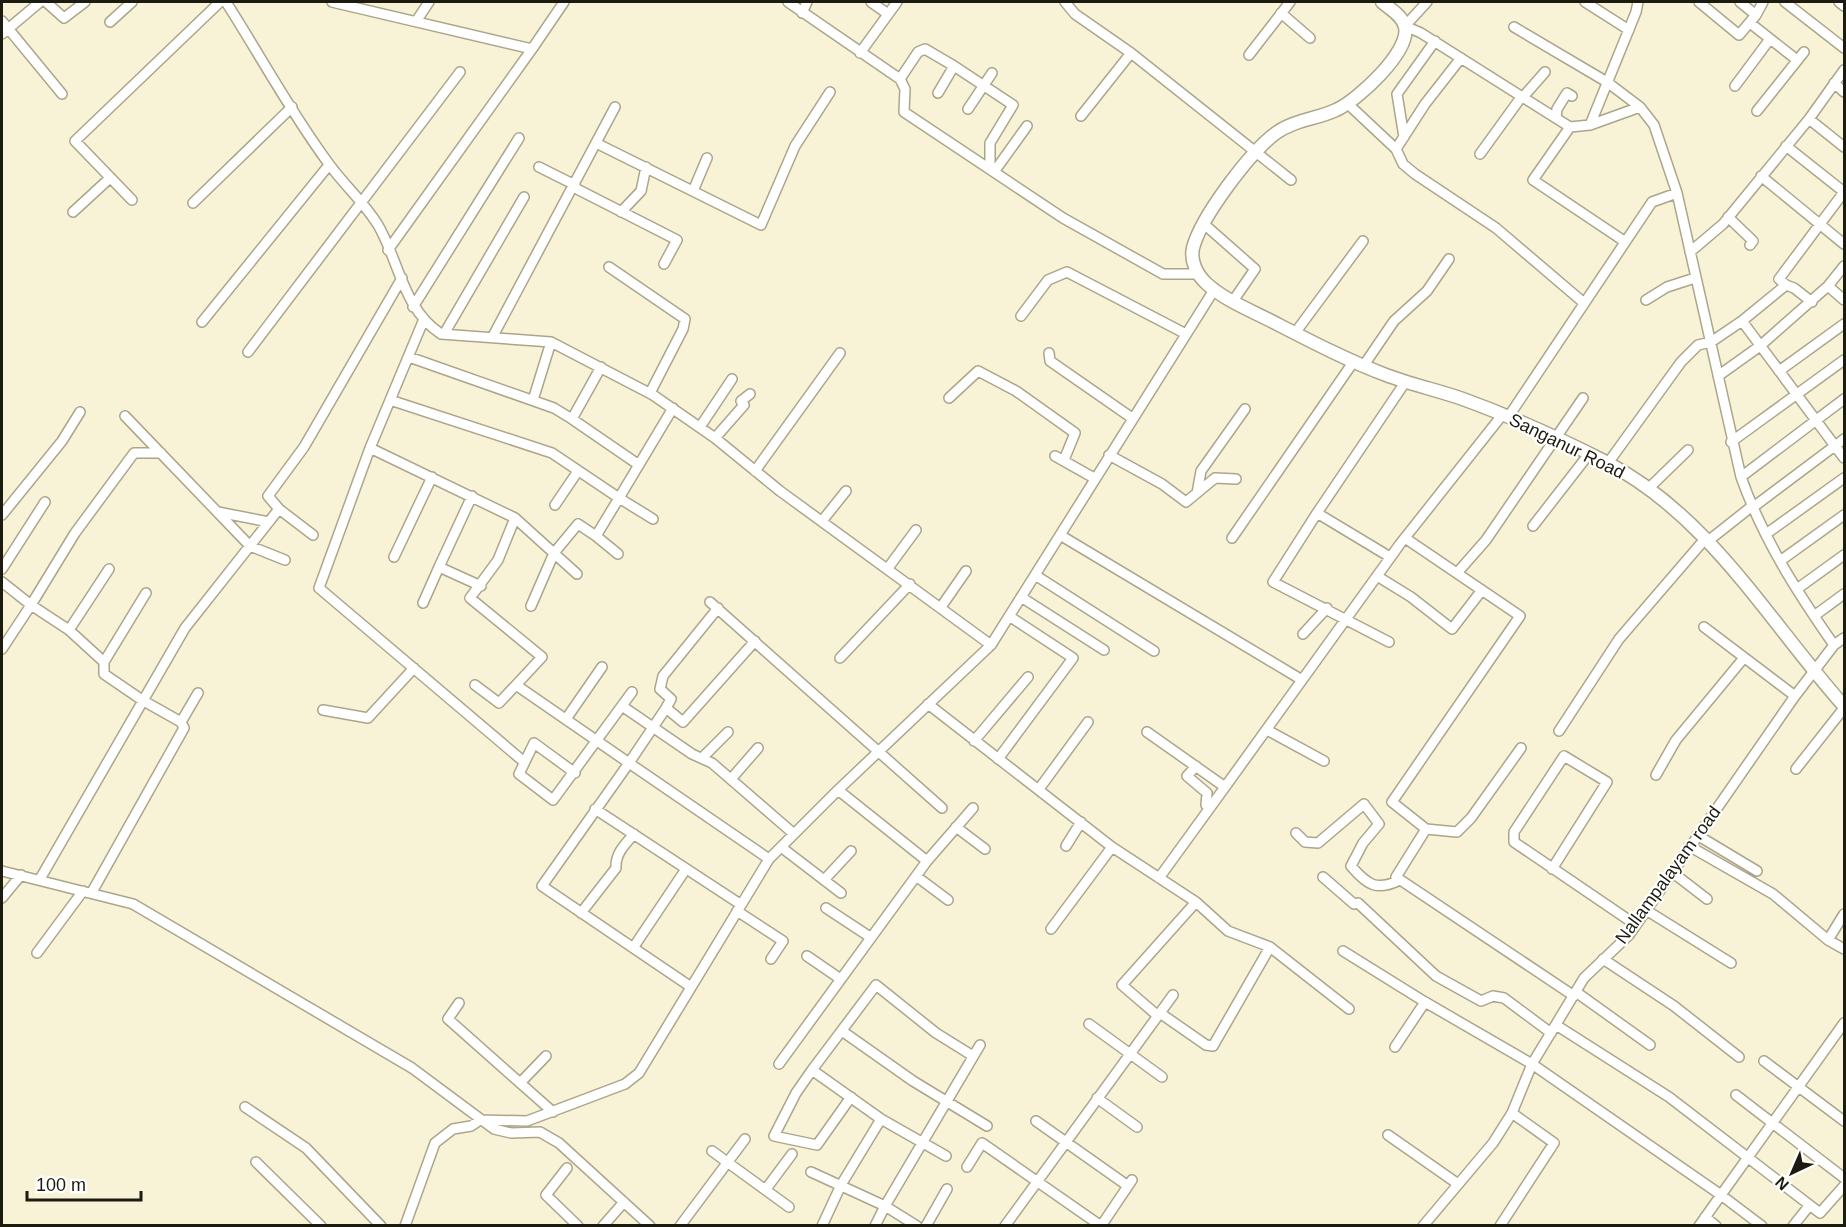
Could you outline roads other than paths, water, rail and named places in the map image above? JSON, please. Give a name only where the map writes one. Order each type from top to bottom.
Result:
[{"type":"main road","points":[[1196,274],[1192,250],[1214,203],[1257,153],[1275,134],[1284,129],[1348,104],[1373,85],[1396,54],[1406,35],[1406,26],[1401,18],[1382,2]]},
{"type":"main road","name":"Sanganur Road","points":[[1196,274],[1214,290],[1295,333],[1359,363],[1506,415],[1608,463],[1648,489],[1707,540],[1755,594],[1814,672],[1845,707]]},
{"type":"street","points":[[5,32],[40,2]]},
{"type":"street","points":[[46,2],[64,18],[85,2]]},
{"type":"street","points":[[110,22],[132,2]]},
{"type":"street","points":[[132,200],[75,141],[220,2]]},
{"type":"street","points":[[226,2],[329,165],[363,202],[379,227],[413,307],[431,327],[444,334],[551,342],[650,393],[715,438],[755,471],[991,645]]},
{"type":"street","points":[[332,2],[417,20],[532,49]]},
{"type":"street","points":[[376,12],[381,2]]},
{"type":"street","points":[[417,20],[429,2]]},
{"type":"street","points":[[388,250],[564,2]]},
{"type":"street","points":[[788,2],[860,54],[900,79],[905,89],[904,112],[992,171],[1064,218],[1163,274],[1196,274]]},
{"type":"street","points":[[802,13],[807,2]]},
{"type":"street","points":[[871,2],[888,14]]},
{"type":"street","points":[[860,54],[897,2]]},
{"type":"street","points":[[1065,2],[1075,14],[1131,53],[1291,180]]},
{"type":"street","points":[[1249,55],[1290,2]]},
{"type":"street","points":[[1427,2],[1406,26],[1435,41],[1570,127],[1590,125],[1640,107]]},
{"type":"street","points":[[1585,2],[1629,30]]},
{"type":"street","points":[[1590,125],[1638,2]]},
{"type":"street","points":[[1699,2],[1739,35],[1753,19],[1762,2]]},
{"type":"street","points":[[1740,2],[1770,39],[1797,60]]},
{"type":"street","points":[[1785,2],[1845,48]]},
{"type":"street","points":[[1839,2],[1845,6]]},
{"type":"street","points":[[1281,13],[1310,38]]},
{"type":"street","points":[[2,21],[5,32],[62,94]]},
{"type":"street","points":[[1514,27],[1607,82],[1640,107],[1654,124],[1677,193],[1731,442],[1752,507],[1780,561],[1834,645],[1845,638]]},
{"type":"street","points":[[1735,86],[1770,39]]},
{"type":"street","points":[[1404,137],[1397,94],[1435,41]]},
{"type":"street","points":[[900,79],[918,52],[925,49],[1013,105],[990,143],[992,171]]},
{"type":"street","points":[[1757,111],[1804,52]]},
{"type":"street","points":[[1081,116],[1131,53]]},
{"type":"street","points":[[1396,149],[1425,104],[1461,58]]},
{"type":"street","points":[[938,93],[954,66]]},
{"type":"street","points":[[1690,252],[1728,217],[1809,120],[1845,70]]},
{"type":"street","points":[[248,352],[307,271],[363,202],[460,72]]},
{"type":"street","points":[[1480,153],[1545,72]]},
{"type":"street","points":[[968,109],[992,73]]},
{"type":"street","points":[[1834,83],[1845,92]]},
{"type":"street","points":[[596,143],[761,225],[795,146],[830,92]]},
{"type":"street","points":[[1557,118],[1557,109],[1567,93],[1572,96]]},
{"type":"street","points":[[1348,104],[1396,149],[1403,164],[1496,228],[1584,303]]},
{"type":"street","points":[[193,203],[292,107]]},
{"type":"street","points":[[493,336],[615,107]]},
{"type":"street","points":[[1809,120],[1845,147]]},
{"type":"street","points":[[992,171],[1028,126]]},
{"type":"street","points":[[1570,127],[1533,180],[1624,240]]},
{"type":"street","points":[[413,307],[519,138]]},
{"type":"street","points":[[1786,146],[1844,192],[1779,279],[1812,302]]},
{"type":"street","points":[[693,191],[707,158]]},
{"type":"street","points":[[202,322],[329,165]]},
{"type":"street","points":[[539,167],[676,240],[664,264]]},
{"type":"street","points":[[621,212],[641,191],[646,167]]},
{"type":"street","points":[[1761,176],[1845,244]]},
{"type":"street","points":[[73,212],[110,178]]},
{"type":"street","points":[[1159,878],[1390,557],[1506,415],[1652,202],[1677,193]]},
{"type":"street","points":[[444,334],[524,197]]},
{"type":"street","points":[[1728,217],[1753,241],[1750,245]]},
{"type":"street","points":[[1204,224],[1254,269],[1233,300]]},
{"type":"street","points":[[1295,333],[1363,241]]},
{"type":"street","points":[[1232,538],[1359,363],[1394,321],[1427,291],[1449,259]]},
{"type":"street","points":[[1718,376],[1760,346],[1812,302],[1845,266]]},
{"type":"street","points":[[609,267],[685,319],[683,329],[650,393]]},
{"type":"street","points":[[1022,316],[1048,280],[1067,272],[1186,334]]},
{"type":"street","points":[[313,535],[279,509],[268,496],[304,447],[402,278]]},
{"type":"street","points":[[1646,300],[1667,286],[1695,278]]},
{"type":"street","points":[[1608,463],[1681,362],[1698,345],[1711,342],[1742,321],[1786,285]]},
{"type":"street","points":[[1828,286],[1845,300]]},
{"type":"street","points":[[405,1226],[435,1143],[453,1129],[471,1126],[480,1120],[527,1121],[625,1084],[639,1073],[769,859],[991,645],[1214,290]]},
{"type":"street","points":[[424,320],[370,448],[319,588],[523,761]]},
{"type":"street","points":[[1742,321],[1845,458]]},
{"type":"street","points":[[1779,371],[1845,324]]},
{"type":"street","points":[[533,400],[551,342]]},
{"type":"street","points":[[755,471],[840,353]]},
{"type":"street","points":[[1048,353],[1050,361],[1132,418]]},
{"type":"street","points":[[409,357],[554,408],[639,465]]},
{"type":"street","points":[[1731,442],[1845,360]]},
{"type":"street","points":[[572,419],[601,367]]},
{"type":"street","points":[[949,398],[978,371],[1016,391],[1075,433],[1060,458],[1094,478]]},
{"type":"street","points":[[700,427],[732,379]]},
{"type":"street","points":[[1389,642],[1347,618],[1273,582],[1406,381]]},
{"type":"street","points":[[715,438],[744,405],[741,401],[750,394]]},
{"type":"street","points":[[1457,573],[1486,540],[1583,399]]},
{"type":"street","points":[[1741,477],[1845,399]]},
{"type":"street","points":[[390,400],[552,453],[653,519]]},
{"type":"street","points":[[596,536],[673,408]]},
{"type":"street","points":[[1197,493],[1201,471],[1245,409]]},
{"type":"street","points":[[2,515],[62,441],[80,412]]},
{"type":"street","points":[[126,416],[250,546],[285,560]]},
{"type":"street","points":[[1559,731],[1619,639],[1707,540],[1845,439]]},
{"type":"street","points":[[370,448],[515,518],[577,574]]},
{"type":"street","points":[[1648,489],[1688,450]]},
{"type":"street","points":[[2,649],[75,533],[134,453],[161,453]]},
{"type":"street","points":[[1109,454],[1162,484],[1186,501],[1215,478],[1236,479]]},
{"type":"street","points":[[1533,526],[1589,454]]},
{"type":"street","points":[[555,505],[578,471]]},
{"type":"street","points":[[394,557],[432,477]]},
{"type":"street","points":[[1766,534],[1845,478]]},
{"type":"street","points":[[822,521],[846,491]]},
{"type":"street","points":[[423,603],[472,496]]},
{"type":"street","points":[[2,569],[45,502]]},
{"type":"street","points":[[40,879],[185,628],[279,509]]},
{"type":"street","points":[[218,512],[269,522]]},
{"type":"street","points":[[1317,513],[1390,557]]},
{"type":"street","points":[[1780,561],[1845,515]]},
{"type":"street","points":[[475,685],[499,704],[542,657],[471,598],[498,560],[515,518]]},
{"type":"street","points":[[531,606],[554,553],[578,524],[618,554]]},
{"type":"street","points":[[888,568],[916,530]]},
{"type":"street","points":[[1060,535],[1302,680]]},
{"type":"street","points":[[1405,538],[1520,616],[1392,802],[1426,829],[1457,832],[1471,818],[1521,748]]},
{"type":"street","points":[[1797,589],[1845,555]]},
{"type":"street","points":[[439,567],[481,586]]},
{"type":"street","points":[[69,630],[109,569]]},
{"type":"street","points":[[941,607],[966,571]]},
{"type":"street","points":[[1035,575],[1155,651]]},
{"type":"street","points":[[1377,576],[1411,597],[1452,629],[1482,590]]},
{"type":"street","points":[[2,582],[31,605],[69,630],[104,662]]},
{"type":"street","points":[[840,658],[910,584]]},
{"type":"street","points":[[36,953],[88,891],[170,758],[184,728],[181,722],[106,678],[104,662],[146,593]]},
{"type":"street","points":[[1814,616],[1845,594]]},
{"type":"street","points":[[1021,597],[1104,650]]},
{"type":"street","points":[[691,987],[542,886],[666,708],[670,699],[660,689],[663,676],[714,605],[880,750],[942,808]]},
{"type":"street","points":[[1303,634],[1327,608]]},
{"type":"street","points":[[998,759],[1074,658],[1009,616]]},
{"type":"street","points":[[1704,627],[1743,659],[1795,696]]},
{"type":"street","points":[[666,708],[683,722],[755,641]]},
{"type":"street","name":"Nallampalayam road","points":[[1423,1226],[1494,1143],[1512,1113],[1532,1064],[1584,978],[1636,925],[1795,696],[1834,645]]},
{"type":"street","points":[[1656,775],[1676,740],[1743,659]]},
{"type":"street","points":[[566,719],[602,667]]},
{"type":"street","points":[[323,710],[368,718],[414,669]]},
{"type":"street","points":[[974,741],[1028,677]]},
{"type":"street","points":[[516,685],[769,859]]},
{"type":"street","points":[[575,773],[534,743],[523,761],[519,774],[553,800],[575,773],[632,692]]},
{"type":"street","points":[[181,722],[198,693]]},
{"type":"street","points":[[928,704],[1112,847],[1196,902],[1228,932],[1270,947],[1349,1009]]},
{"type":"street","points":[[622,706],[652,728],[702,758],[794,834]]},
{"type":"street","points":[[1796,769],[1845,707]]},
{"type":"street","points":[[1039,789],[1088,722]]},
{"type":"street","points":[[1267,730],[1324,761]]},
{"type":"street","points":[[702,758],[728,732]]},
{"type":"street","points":[[1147,732],[1225,788]]},
{"type":"street","points":[[730,779],[758,748]]},
{"type":"street","points":[[1552,869],[1607,782],[1564,756],[1514,832],[1514,842],[1520,849],[1636,925]]},
{"type":"street","points":[[1196,766],[1187,776],[1207,793],[1206,806]]},
{"type":"street","points":[[838,790],[927,861]]},
{"type":"street","points":[[1296,832],[1305,842],[1318,843],[1364,804],[1379,824],[1364,843],[1351,866],[1375,886],[1384,888],[1400,880]]},
{"type":"street","points":[[595,808],[686,869],[783,941],[771,959]]},
{"type":"street","points":[[779,1064],[839,978],[927,861],[973,808]]},
{"type":"street","points":[[1066,846],[1081,822]]},
{"type":"street","points":[[956,827],[985,849]]},
{"type":"street","points":[[1426,829],[1396,877],[1650,1045]]},
{"type":"street","points":[[581,913],[616,868],[616,862],[623,846],[634,834]]},
{"type":"street","points":[[1697,835],[1756,871]]},
{"type":"street","points":[[1689,846],[1773,894],[1828,940],[1845,949]]},
{"type":"street","points":[[781,847],[841,893]]},
{"type":"street","points":[[1051,929],[1112,847]]},
{"type":"street","points":[[824,880],[851,851]]},
{"type":"street","points":[[633,948],[686,869]]},
{"type":"street","points":[[2,872],[40,879],[133,904],[412,1068],[494,1129],[510,1133],[540,1132],[559,1143],[651,1226]]},
{"type":"street","points":[[1671,872],[1707,899]]},
{"type":"street","points":[[2,898],[21,875]]},
{"type":"street","points":[[916,876],[948,900]]},
{"type":"street","points":[[1323,877],[1354,904],[1358,903],[1436,976],[1481,1001],[1493,996],[1504,998],[1669,1096],[1747,1159],[1820,1213],[1845,1186]]},
{"type":"street","points":[[1196,902],[1122,985],[1159,1015],[1206,1045],[1213,1046],[1270,947]]},
{"type":"street","points":[[826,908],[870,937]]},
{"type":"street","points":[[1646,910],[1731,963]]},
{"type":"street","points":[[1828,940],[1845,914]]},
{"type":"street","points":[[1343,951],[1532,1064],[1762,1226]]},
{"type":"street","points":[[807,956],[839,978]]},
{"type":"street","points":[[1603,958],[1674,1006],[1739,1057]]},
{"type":"street","points":[[851,1097],[817,1145],[774,1136],[796,1093],[876,985],[936,1033],[973,1056]]},
{"type":"street","points":[[1005,1226],[1173,995]]},
{"type":"street","points":[[1395,1047],[1425,1002]]},
{"type":"street","points":[[459,1003],[448,1019],[553,1112]]},
{"type":"street","points":[[1716,1226],[1702,1221],[1845,1023]]},
{"type":"street","points":[[1089,1024],[1162,1077]]},
{"type":"street","points":[[842,1030],[946,1102],[987,1126]]},
{"type":"street","points":[[875,1226],[980,1045]]},
{"type":"street","points":[[520,1083],[546,1056]]},
{"type":"street","points":[[1764,1061],[1845,1121]]},
{"type":"street","points":[[812,1070],[881,1119],[946,1156]]},
{"type":"street","points":[[1736,1095],[1845,1178]]},
{"type":"street","points":[[1097,1098],[1137,1127]]},
{"type":"street","points":[[244,1107],[306,1148],[381,1226]]},
{"type":"street","points":[[1500,1226],[1554,1143],[1512,1113]]},
{"type":"street","points":[[822,1226],[841,1185],[881,1119]]},
{"type":"street","points":[[967,1167],[982,1143],[1101,1226],[1130,1183],[1036,1121]]},
{"type":"street","points":[[1388,1135],[1458,1184]]},
{"type":"street","points":[[680,1226],[745,1139]]},
{"type":"street","points":[[712,1151],[789,1207]]},
{"type":"street","points":[[766,1189],[792,1154]]},
{"type":"street","points":[[256,1162],[321,1226]]},
{"type":"street","points":[[567,1168],[546,1195],[578,1226]]},
{"type":"street","points":[[812,1172],[885,1206],[917,1226]]},
{"type":"street","points":[[926,1226],[947,1189]]},
{"type":"street","points":[[603,1226],[624,1202]]},
{"type":"street","points":[[1793,1226],[1809,1206]]}]
